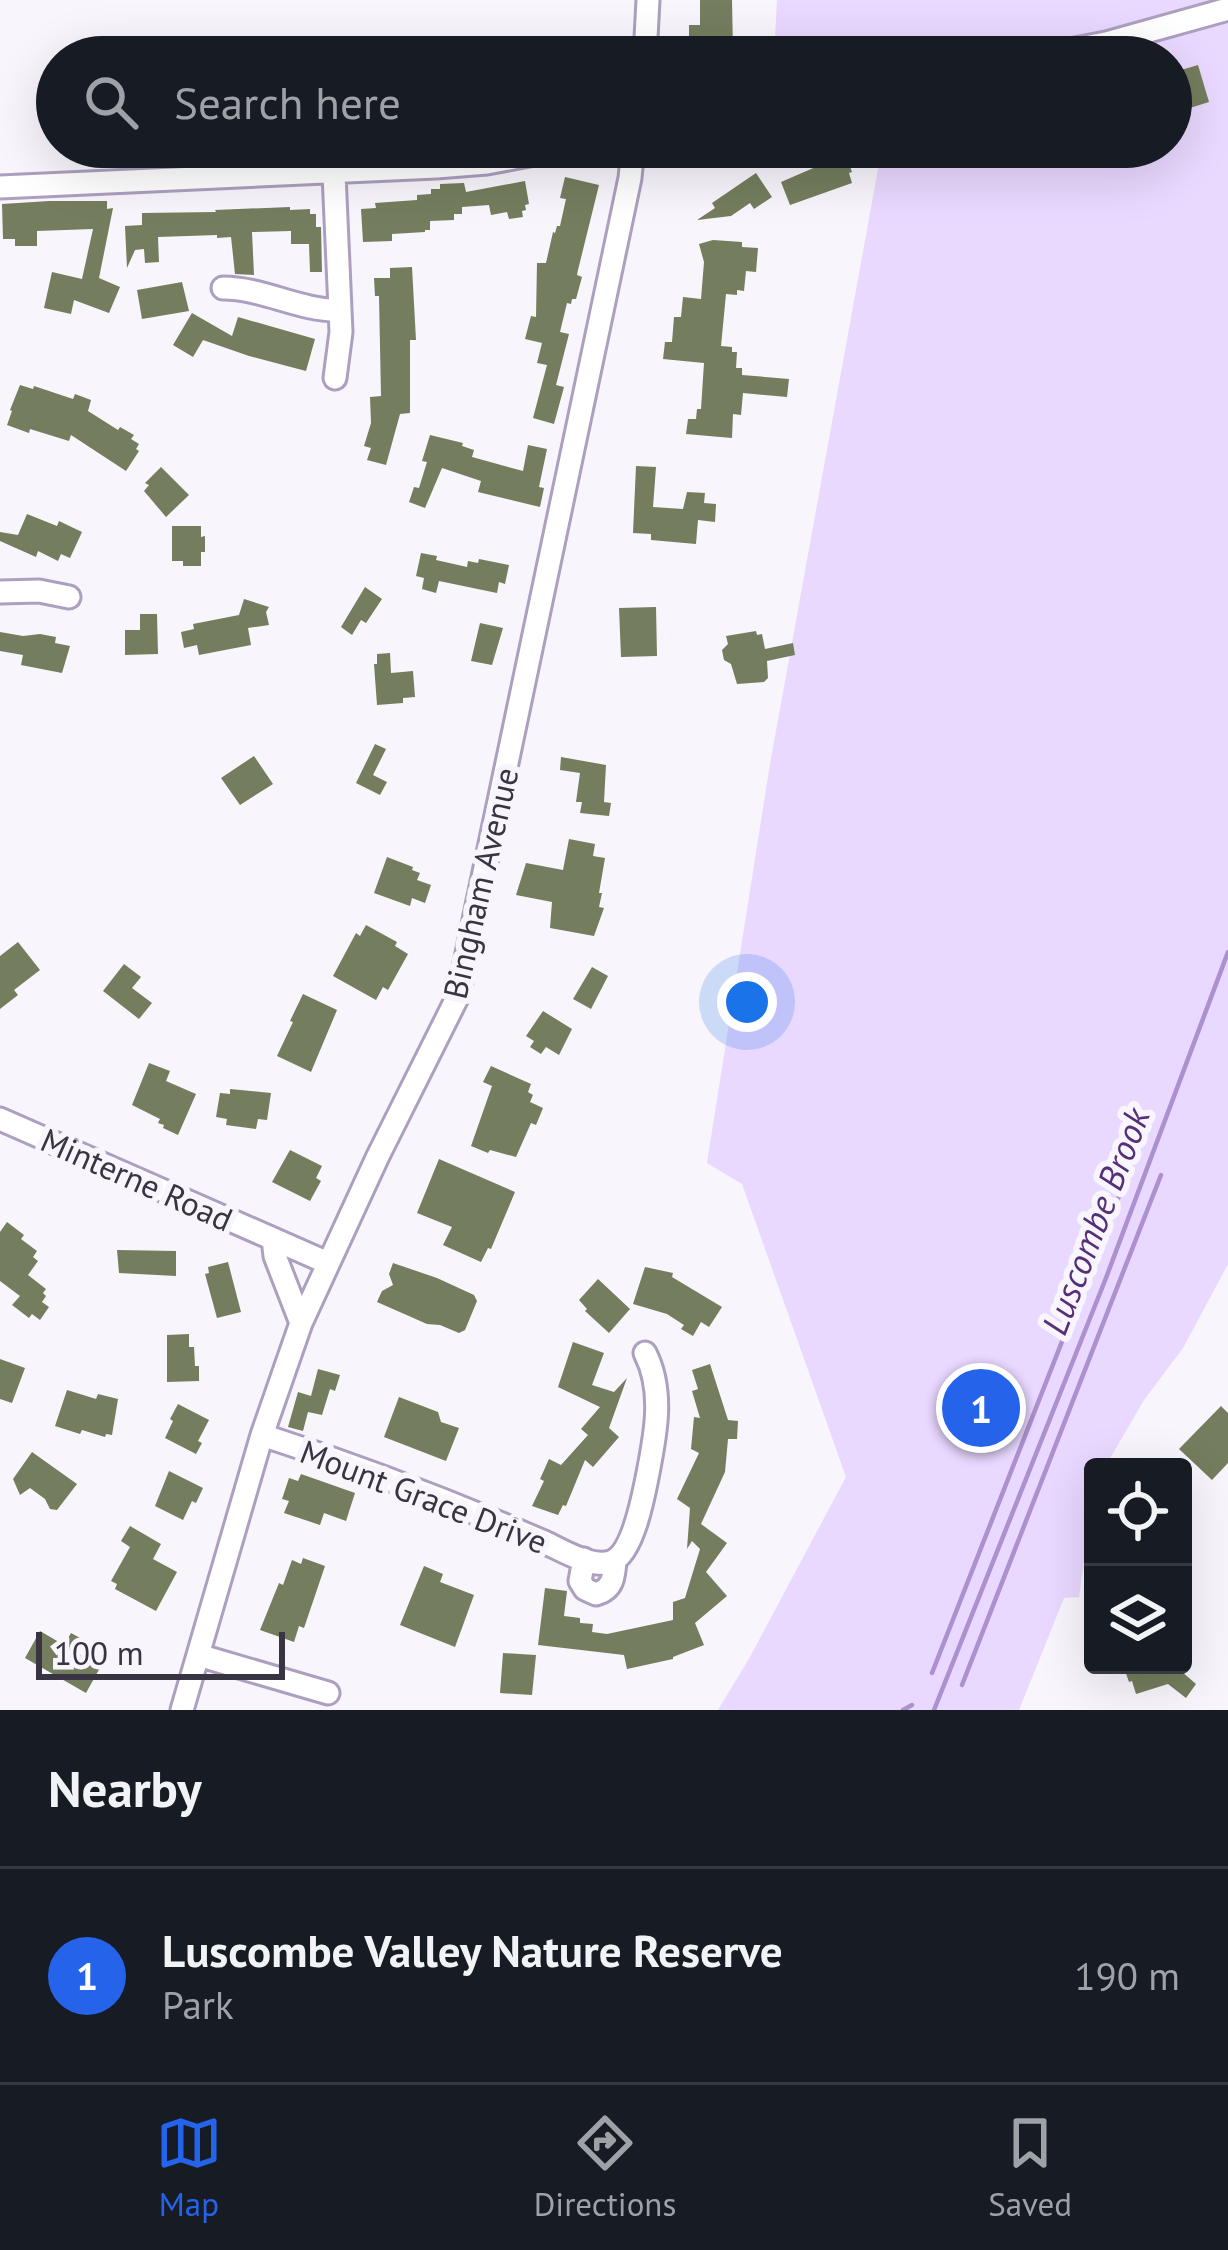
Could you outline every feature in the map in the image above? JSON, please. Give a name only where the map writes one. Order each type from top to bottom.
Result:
[{"type":"street","points":[[646,36],[648,0]]},
{"type":"street","points":[[1131,36],[1228,9]]},
{"type":"street","points":[[0,187],[410,168]]},
{"type":"street","name":"Bingham Avenue","points":[[182,1710],[262,1435],[301,1323],[458,996],[631,168]]},
{"type":"street","points":[[334,173],[341,332],[335,378]]},
{"type":"street","points":[[224,288],[339,310]]},
{"type":"street","points":[[0,592],[39,591],[69,597]]},
{"type":"street","name":"Minterne Road","points":[[0,1119],[328,1263]]},
{"type":"street","name":"Minterne Road","points":[[273,1239],[274,1256],[301,1323]]},
{"type":"street","name":"Mount Grace Drive","points":[[584,1559],[580,1581],[585,1589],[596,1594],[605,1591],[637,1518],[651,1457],[657,1391],[656,1373],[645,1353]]},
{"type":"street","name":"Mount Grace Drive","points":[[262,1435],[451,1503],[584,1559],[615,1560]]},
{"type":"street","points":[[198,1654],[328,1694]]},
{"type":"shaded area","points":[[777,0],[1228,0],[1228,1264],[1183,1348],[1144,1400],[1110,1458],[1084,1458],[1084,1562],[1079,1597],[1064,1598],[1019,1710],[718,1710],[846,1477],[742,1184],[707,1163],[770,764],[878,168],[1192,168],[1192,36],[775,36]]},
{"type":"building","points":[[700,0],[732,0],[733,36],[689,36],[689,25],[700,25]]},
{"type":"building","points":[[1198,65],[1209,102],[1192,107],[1192,67]]},
{"type":"building","points":[[813,168],[851,168],[852,172],[852,183],[790,205],[781,182]]},
{"type":"building","points":[[756,173],[772,197],[754,209],[750,203],[731,216],[697,220],[715,208],[712,203]]},
{"type":"building","points":[[565,177],[599,185],[577,275],[582,277],[576,299],[567,303],[560,332],[569,334],[556,385],[564,387],[554,424],[533,418],[547,365],[537,363],[542,343],[525,339],[531,316],[536,317],[537,263],[546,263],[553,232],[560,226]]},
{"type":"building","points":[[525,181],[529,204],[523,217],[509,219],[507,212],[491,215],[489,205],[462,207],[462,214],[454,214],[454,220],[430,221],[430,230],[425,232],[392,234],[392,241],[363,242],[361,209],[376,208],[375,203],[417,200],[417,195],[440,189],[440,184],[464,183],[466,192]]},
{"type":"building","points":[[107,201],[107,209],[113,208],[99,278],[120,287],[109,313],[74,300],[71,314],[44,308],[52,272],[82,279],[93,229],[37,231],[37,246],[15,246],[15,239],[3,239],[2,204]]},
{"type":"building","points":[[290,207],[316,214],[316,227],[321,227],[322,272],[310,272],[309,244],[291,244],[291,231],[252,232],[254,275],[235,274],[231,237],[217,235],[158,237],[159,262],[145,263],[144,249],[135,250],[127,268],[125,226],[142,225],[142,213]]},
{"type":"building","points":[[713,240],[758,248],[756,272],[746,271],[744,291],[726,294],[721,346],[737,352],[736,368],[742,368],[742,375],[789,379],[787,397],[743,393],[741,415],[733,414],[732,438],[686,434],[688,419],[696,419],[701,409],[704,363],[663,359],[665,342],[672,342],[674,317],[681,317],[683,297],[701,299],[704,262],[699,244]]},
{"type":"building","points":[[412,267],[416,340],[410,340],[410,413],[400,414],[386,465],[367,460],[371,448],[364,446],[371,423],[370,397],[381,396],[379,296],[375,296],[374,278],[390,278],[390,268]]},
{"type":"building","points":[[182,282],[189,311],[142,319],[137,290]]},
{"type":"building","points":[[192,313],[232,336],[238,317],[315,339],[306,371],[203,340],[193,357],[173,345]]},
{"type":"building","points":[[20,385],[91,400],[88,411],[134,435],[131,439],[139,444],[126,471],[71,435],[69,441],[7,425]]},
{"type":"building","points":[[430,435],[463,443],[474,450],[472,457],[523,471],[528,445],[547,449],[540,507],[478,492],[481,481],[442,468],[425,508],[409,502],[414,487],[419,488]]},
{"type":"building","points":[[636,466],[656,467],[653,507],[683,509],[687,492],[705,493],[704,503],[716,504],[715,522],[698,520],[696,544],[651,540],[651,534],[633,533]]},
{"type":"building","points":[[161,467],[189,495],[166,517],[144,491],[149,485],[145,483]]},
{"type":"building","points":[[27,514],[82,532],[70,558],[61,554],[58,561],[38,551],[36,557],[0,541],[0,532],[18,535]]},
{"type":"building","points":[[172,526],[201,526],[205,552],[201,552],[201,566],[172,561]]},
{"type":"building","points":[[421,553],[467,567],[468,561],[478,563],[479,559],[509,565],[505,584],[499,582],[497,593],[439,581],[436,593],[422,589],[424,578],[416,576]]},
{"type":"building","points":[[365,587],[382,599],[352,635],[341,627]]},
{"type":"building","points":[[244,599],[269,607],[269,625],[248,628],[251,645],[199,655],[197,645],[184,648],[181,632],[194,629],[193,624],[239,615]]},
{"type":"building","points":[[656,607],[657,656],[621,657],[619,608]]},
{"type":"building","points":[[140,614],[157,614],[158,654],[125,655],[125,630],[140,630]]},
{"type":"building","points":[[480,623],[503,628],[492,665],[471,661]]},
{"type":"building","points":[[0,632],[56,637],[55,643],[70,646],[62,673],[21,665],[23,655],[0,651]]},
{"type":"building","points":[[762,634],[765,649],[793,643],[795,655],[767,661],[764,682],[737,684],[731,664],[724,660],[726,636]]},
{"type":"building","points":[[390,653],[391,673],[413,671],[415,697],[377,705],[374,664],[377,654]]},
{"type":"building","points":[[375,744],[386,749],[373,775],[387,782],[380,795],[356,783]]},
{"type":"building","points":[[254,756],[273,784],[240,805],[221,778]]},
{"type":"building","points":[[561,757],[606,765],[604,802],[611,803],[609,816],[580,813],[582,802],[576,802],[580,773],[560,770]]},
{"type":"building","points":[[569,839],[595,844],[593,856],[605,858],[599,893],[599,907],[604,908],[594,936],[550,928],[552,902],[516,895],[526,863],[563,870]]},
{"type":"building","points":[[387,857],[413,867],[420,873],[417,880],[431,885],[425,903],[412,898],[410,906],[374,893]]},
{"type":"building","points":[[366,925],[397,942],[395,946],[408,954],[388,990],[383,987],[376,1000],[333,976],[356,933],[360,936]]},
{"type":"building","points":[[18,942],[40,970],[14,990],[18,995],[0,1009],[0,956]]},
{"type":"building","points":[[124,964],[141,977],[132,988],[152,1003],[139,1019],[103,991]]},
{"type":"building","points":[[592,967],[608,976],[591,1009],[573,999]]},
{"type":"building","points":[[303,994],[337,1010],[311,1072],[277,1056]]},
{"type":"building","points":[[543,1011],[572,1029],[559,1055],[546,1047],[541,1054],[530,1047],[534,1041],[526,1036]]},
{"type":"building","points":[[149,1063],[170,1071],[166,1081],[196,1094],[178,1135],[132,1105]]},
{"type":"building","points":[[491,1066],[531,1084],[530,1102],[543,1108],[516,1157],[471,1146],[492,1086],[483,1082]]},
{"type":"building","points":[[230,1089],[271,1093],[267,1120],[258,1119],[256,1129],[226,1125],[227,1119],[216,1117],[220,1093],[230,1094]]},
{"type":"building","points":[[290,1150],[322,1166],[316,1178],[321,1181],[310,1201],[272,1182]]},
{"type":"building","points":[[439,1159],[515,1192],[481,1262],[443,1245],[452,1227],[417,1213]]},
{"type":"building","points":[[7,1222],[37,1251],[33,1257],[38,1261],[28,1275],[46,1289],[42,1302],[49,1307],[40,1320],[12,1305],[20,1296],[0,1281],[0,1232]]},
{"type":"building","points":[[117,1250],[176,1251],[176,1276],[119,1273]]},
{"type":"building","points":[[228,1262],[241,1312],[217,1318],[205,1274],[208,1267]]},
{"type":"building","points":[[393,1263],[474,1295],[477,1301],[465,1330],[459,1333],[427,1324],[377,1302],[382,1291],[393,1285],[389,1274]]},
{"type":"building","points":[[645,1267],[673,1273],[672,1277],[722,1307],[709,1327],[701,1322],[693,1336],[667,1314],[633,1304]]},
{"type":"building","points":[[598,1279],[630,1309],[609,1333],[579,1300]]},
{"type":"building","points":[[189,1334],[199,1381],[167,1382],[167,1335]]},
{"type":"building","points":[[573,1342],[604,1353],[592,1385],[614,1392],[627,1378],[609,1428],[619,1437],[593,1467],[585,1460],[558,1515],[532,1506],[544,1481],[540,1479],[549,1459],[561,1465],[588,1435],[581,1429],[600,1407],[558,1387]]},
{"type":"building","points":[[0,1359],[25,1368],[12,1403],[0,1399]]},
{"type":"building","points":[[710,1364],[728,1420],[738,1421],[737,1439],[728,1439],[725,1472],[701,1524],[727,1543],[706,1572],[727,1596],[695,1623],[704,1645],[673,1659],[627,1669],[624,1655],[538,1645],[545,1588],[567,1591],[564,1616],[593,1624],[592,1632],[607,1634],[673,1620],[673,1602],[685,1598],[700,1549],[692,1541],[687,1549],[690,1508],[677,1499],[699,1453],[691,1449],[694,1417],[700,1418],[692,1370]]},
{"type":"building","points":[[318,1369],[340,1375],[335,1391],[330,1389],[322,1415],[308,1412],[303,1431],[288,1427],[298,1392],[311,1396]]},
{"type":"building","points":[[67,1390],[96,1399],[98,1394],[118,1399],[112,1435],[82,1430],[80,1434],[55,1426]]},
{"type":"building","points":[[399,1397],[438,1412],[441,1422],[459,1428],[446,1461],[384,1437]]},
{"type":"building","points":[[178,1404],[209,1420],[196,1454],[165,1438]]},
{"type":"building","points":[[1221,1406],[1228,1413],[1228,1463],[1212,1480],[1179,1449]]},
{"type":"building","points":[[32,1452],[77,1484],[57,1510],[50,1509],[30,1488],[20,1495],[13,1479]]},
{"type":"building","points":[[169,1471],[203,1488],[183,1520],[155,1506]]},
{"type":"building","points":[[301,1474],[355,1493],[346,1521],[324,1513],[320,1525],[284,1513],[289,1501],[282,1499],[289,1478],[298,1481]]},
{"type":"building","points":[[130,1526],[161,1544],[153,1559],[177,1572],[156,1611],[115,1589],[117,1584],[111,1581],[130,1547],[121,1541]]},
{"type":"building","points":[[303,1558],[325,1566],[304,1628],[299,1626],[294,1642],[260,1630],[292,1560],[301,1564]]},
{"type":"building","points":[[424,1566],[443,1574],[440,1582],[474,1595],[455,1647],[400,1625]]},
{"type":"building","points":[[40,1631],[64,1645],[71,1633],[82,1639],[75,1652],[101,1666],[86,1693],[25,1658]]},
{"type":"building","points":[[503,1653],[536,1655],[532,1695],[500,1693]]},
{"type":"building","points":[[1126,1674],[1184,1674],[1196,1684],[1186,1698],[1168,1684],[1136,1694]]},
{"type":"waterway","name":"Luscombe Brook","points":[[934,1710],[1106,1278],[1228,952]]},
{"type":"waterway","points":[[932,1673],[1132,1163]]},
{"type":"waterway","points":[[962,1685],[1161,1175]]},
{"type":"waterway","points":[[903,1710],[912,1705]]},
{"type":"place","name":"Luscombe Valley Nature Reserve","points":[[981,1408]]}]
